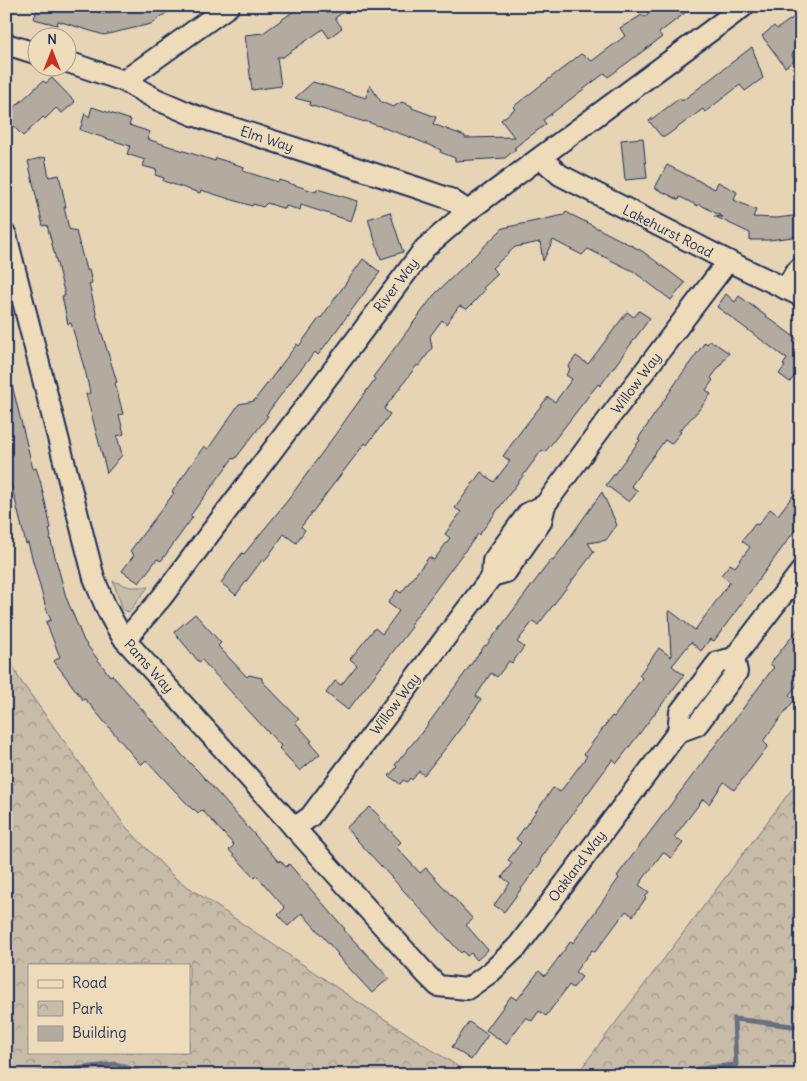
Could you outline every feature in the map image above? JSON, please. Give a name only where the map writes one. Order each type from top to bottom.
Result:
[{"type":"street","points":[[124,81],[229,6]]},
{"type":"street","name":"River Way","points":[[126,640],[162,596],[425,248],[468,211],[744,6]]},
{"type":"street","points":[[10,49],[28,52]]},
{"type":"street","name":"Elm Way","points":[[78,65],[124,81],[156,99],[193,115],[450,199],[468,211]]},
{"type":"street","name":"Lakehurst Road","points":[[541,158],[560,175],[793,292]]},
{"type":"street","name":"Pams Way","points":[[6,235],[94,578],[109,614],[126,640],[434,982],[438,986],[446,988],[466,989]]},
{"type":"street","name":"Willow Way","points":[[294,828],[310,817],[492,576],[492,561],[528,513],[545,505],[728,261]]},
{"type":"street","points":[[793,292],[795,273],[801,267]]},
{"type":"street","name":"Oakland Way","points":[[466,989],[491,972],[518,946],[678,732],[697,725],[737,672],[734,658],[801,571]]},
{"type":"green space","points":[[113,581],[130,587],[148,587],[129,612],[123,610]]},
{"type":"green space","points":[[6,648],[18,677],[125,826],[175,878],[355,1000],[471,1075],[6,1075]]},
{"type":"green space","points":[[801,777],[801,1075],[575,1075],[580,1070]]},
{"type":"building","points":[[38,6],[80,6],[104,14],[134,6],[176,6],[151,24],[104,35],[58,21],[57,25],[34,19]]},
{"type":"building","points":[[301,6],[352,6],[335,18],[342,28],[329,38],[323,29],[283,57],[277,57],[281,86],[252,90],[245,35],[263,33]]},
{"type":"building","points":[[659,6],[694,6],[659,33],[662,37],[608,77],[605,73],[543,120],[546,124],[514,148],[516,149],[505,158],[455,161],[455,158],[440,152],[441,150],[412,138],[365,121],[309,105],[310,102],[295,98],[313,82],[366,98],[370,85],[381,102],[393,107],[402,102],[412,106],[412,108],[436,117],[433,124],[465,136],[465,138],[514,137],[501,120],[515,109],[513,107],[581,54],[592,61],[625,36],[620,28],[642,15],[645,17]]},
{"type":"building","points":[[801,12],[801,48],[792,54],[794,61],[785,67],[762,36],[774,26],[777,29]]},
{"type":"building","points":[[752,47],[763,78],[745,91],[740,85],[705,112],[703,109],[666,136],[661,136],[649,121],[680,98],[682,101]]},
{"type":"building","points":[[52,78],[75,102],[62,113],[56,108],[45,119],[43,117],[23,136],[6,119],[6,115],[43,81],[46,83]]},
{"type":"building","points":[[92,107],[131,120],[129,125],[150,132],[147,139],[215,161],[216,158],[244,167],[243,171],[278,182],[279,180],[316,192],[317,189],[358,201],[351,221],[301,205],[300,210],[286,206],[285,209],[267,203],[263,207],[253,204],[252,206],[201,190],[200,193],[163,181],[164,178],[155,175],[157,170],[143,166],[145,160],[127,154],[130,146],[80,130],[85,113],[89,117]]},
{"type":"building","points":[[643,138],[647,178],[625,180],[621,140]]},
{"type":"building","points":[[45,157],[49,177],[59,175],[69,229],[76,231],[86,270],[89,270],[92,283],[89,284],[98,321],[117,382],[115,383],[123,414],[119,415],[124,434],[117,436],[122,455],[107,473],[86,394],[90,393],[86,374],[71,323],[68,324],[62,296],[65,296],[47,225],[43,226],[28,161]]},
{"type":"building","points":[[667,165],[715,189],[718,182],[737,192],[734,200],[756,210],[753,217],[777,218],[801,215],[801,236],[750,240],[750,233],[714,216],[723,217],[699,204],[698,206],[680,197],[679,200],[655,188]]},
{"type":"building","points":[[390,212],[403,252],[381,259],[368,219]]},
{"type":"building","points":[[566,212],[642,251],[685,283],[671,300],[633,271],[588,249],[582,255],[553,240],[543,261],[540,242],[515,247],[492,268],[498,274],[483,288],[485,290],[474,302],[467,309],[459,306],[446,324],[442,320],[430,336],[432,348],[384,409],[390,414],[367,445],[365,443],[301,527],[305,530],[296,543],[284,534],[264,562],[262,560],[236,595],[221,583],[242,553],[244,554],[288,500],[375,379],[373,377],[434,295],[503,228],[564,215]]},
{"type":"building","points":[[363,259],[380,272],[318,355],[315,352],[292,380],[266,415],[268,416],[235,459],[233,458],[190,516],[193,517],[161,561],[157,559],[139,583],[122,571],[134,555],[130,551],[174,493],[172,492],[204,446],[208,449],[239,404],[254,401],[297,344],[299,346],[321,318]]},
{"type":"building","points":[[726,294],[735,302],[739,296],[801,342],[801,379],[795,375],[790,382],[779,374],[785,366],[783,365],[787,359],[717,307]]},
{"type":"building","points":[[639,311],[650,318],[600,386],[598,384],[545,452],[542,450],[479,535],[457,561],[410,625],[412,627],[348,710],[326,693],[335,681],[341,685],[357,665],[350,659],[375,628],[382,634],[399,611],[388,603],[397,590],[401,593],[429,557],[434,560],[450,538],[445,534],[461,512],[455,508],[481,472],[494,482],[510,461],[503,456],[521,431],[548,397],[555,402],[572,379],[566,375],[570,369],[568,367],[576,356],[588,364],[627,312],[634,317]]},
{"type":"building","points":[[710,340],[729,353],[711,378],[713,380],[706,390],[711,394],[679,431],[681,432],[671,444],[665,440],[631,486],[638,491],[629,502],[606,485],[640,440],[638,439],[679,378],[705,342],[707,344]]},
{"type":"building","points":[[12,385],[33,469],[36,468],[40,480],[51,528],[49,529],[50,538],[66,597],[84,641],[110,676],[112,675],[279,862],[280,860],[286,867],[289,864],[344,930],[389,978],[372,993],[302,913],[288,926],[278,915],[285,908],[257,876],[255,878],[229,850],[234,845],[202,810],[198,813],[193,810],[146,760],[141,765],[85,699],[83,700],[54,661],[60,657],[46,622],[51,620],[28,543],[26,544],[6,463],[6,386]]},
{"type":"building","points":[[801,485],[801,522],[714,641],[710,639],[701,651],[691,642],[672,666],[684,675],[617,763],[613,759],[562,828],[540,860],[542,861],[504,912],[494,905],[510,883],[502,877],[512,863],[508,860],[521,843],[516,839],[553,788],[560,792],[587,756],[584,754],[642,678],[639,675],[659,648],[671,657],[669,610],[695,630],[730,582],[721,575],[730,564],[735,567],[750,547],[742,541],[755,524],[758,525],[770,509],[778,515]]},
{"type":"building","points":[[602,492],[617,525],[606,540],[588,543],[594,552],[538,625],[533,621],[517,642],[524,647],[512,663],[509,661],[497,677],[491,673],[476,696],[481,700],[424,775],[419,771],[412,780],[410,778],[407,782],[403,780],[400,784],[389,776],[397,767],[395,765],[426,727],[485,645],[551,560],[553,561]]},
{"type":"building","points":[[195,614],[221,643],[218,646],[247,677],[249,675],[262,678],[262,681],[299,719],[295,722],[312,741],[310,742],[320,754],[300,771],[279,748],[281,746],[202,660],[199,662],[174,632]]},
{"type":"building","points":[[801,625],[801,680],[789,695],[795,699],[763,741],[768,746],[752,767],[734,790],[724,782],[709,804],[703,799],[674,837],[683,843],[671,858],[663,852],[639,885],[649,892],[633,916],[626,911],[595,952],[592,950],[575,972],[582,977],[573,988],[569,985],[546,1016],[539,1011],[532,1021],[526,1017],[506,1044],[486,1030],[511,996],[517,1000],[539,971],[545,976],[571,941],[573,943],[619,878],[617,876],[774,667],[770,664]]},
{"type":"building","points":[[370,807],[401,842],[396,847],[420,873],[426,868],[473,919],[466,925],[488,950],[477,960],[471,953],[467,956],[463,951],[461,953],[346,828]]},
{"type":"building","points":[[469,1022],[488,1035],[471,1060],[452,1047]]},
{"type":"waterway","points":[[688,1075],[696,1069],[736,1065],[734,1019],[801,1027]]},
{"type":"waterway","points":[[26,1075],[116,1064],[149,1075]]}]
